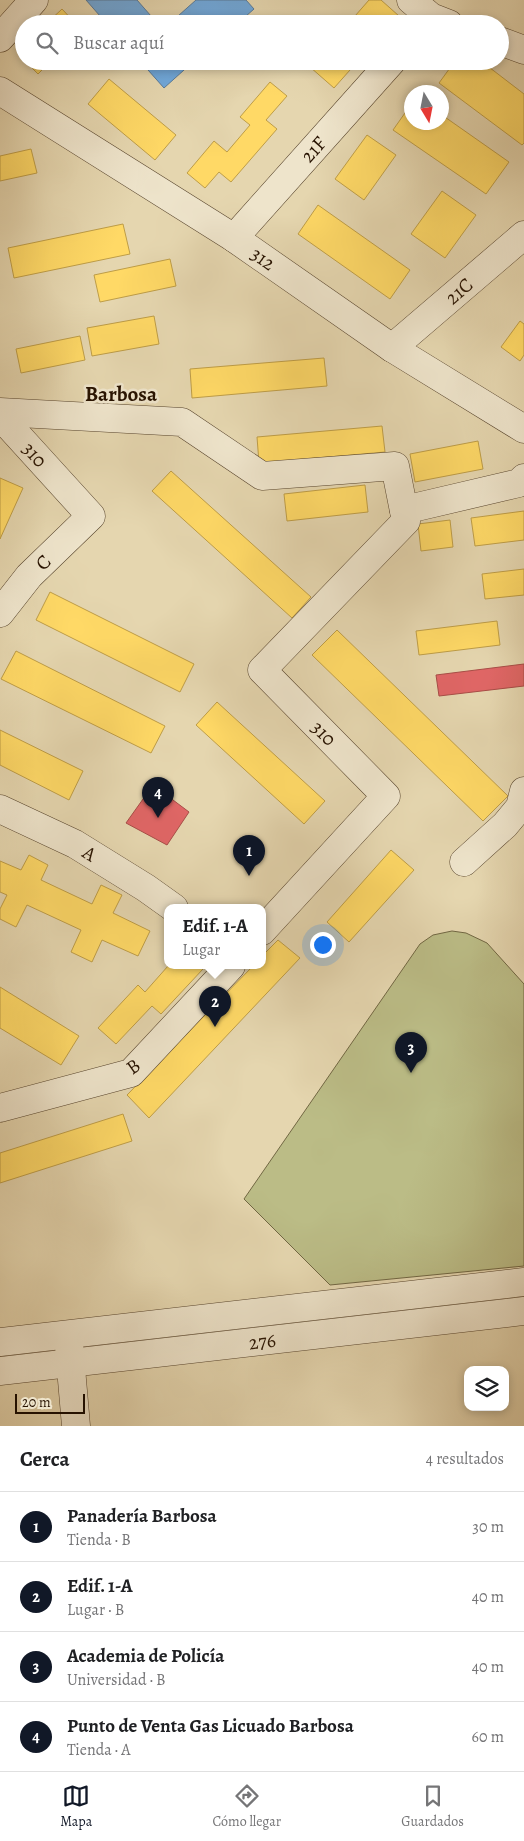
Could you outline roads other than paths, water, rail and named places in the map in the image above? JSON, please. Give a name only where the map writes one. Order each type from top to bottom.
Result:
[{"type":"street","points":[[21,15],[34,0]]},
{"type":"street","points":[[0,38],[15,21]]},
{"type":"street","points":[[509,44],[524,50]]},
{"type":"street","name":"21F","points":[[234,238],[384,70]]},
{"type":"street","name":"312","points":[[0,91],[234,238],[392,348],[524,429]]},
{"type":"street","name":"21C","points":[[392,348],[524,235]]},
{"type":"street","points":[[0,414],[182,422],[262,476],[395,466],[404,510],[519,483],[524,478]]},
{"type":"street","name":"310","points":[[0,414],[91,516]]},
{"type":"street","name":"310","points":[[266,927],[386,796],[262,670],[406,521],[404,510]]},
{"type":"street","name":"C","points":[[0,612],[29,576],[91,516]]},
{"type":"street","points":[[464,862],[505,825],[520,807],[524,791]]},
{"type":"street","name":"A","points":[[0,809],[75,844],[168,904]]},
{"type":"street","name":"B","points":[[0,1108],[131,1072],[228,969]]},
{"type":"street","name":"276","points":[[0,1342],[524,1282]]},
{"type":"street","name":"276","points":[[0,1371],[524,1311]]},
{"type":"street","points":[[68,1334],[76,1426]]},
{"type":"place","name":"Punto de Venta Gas Licuado Barbosa","points":[[158,818]]},
{"type":"place","name":"Panadería Barbosa","points":[[249,876]]},
{"type":"place","name":"Edif. 1-A","points":[[215,1027]]},
{"type":"place","name":"Academia de Policía","points":[[411,1073]]},
{"type":"district","name":"Barbosa","points":[[121,394]]}]
